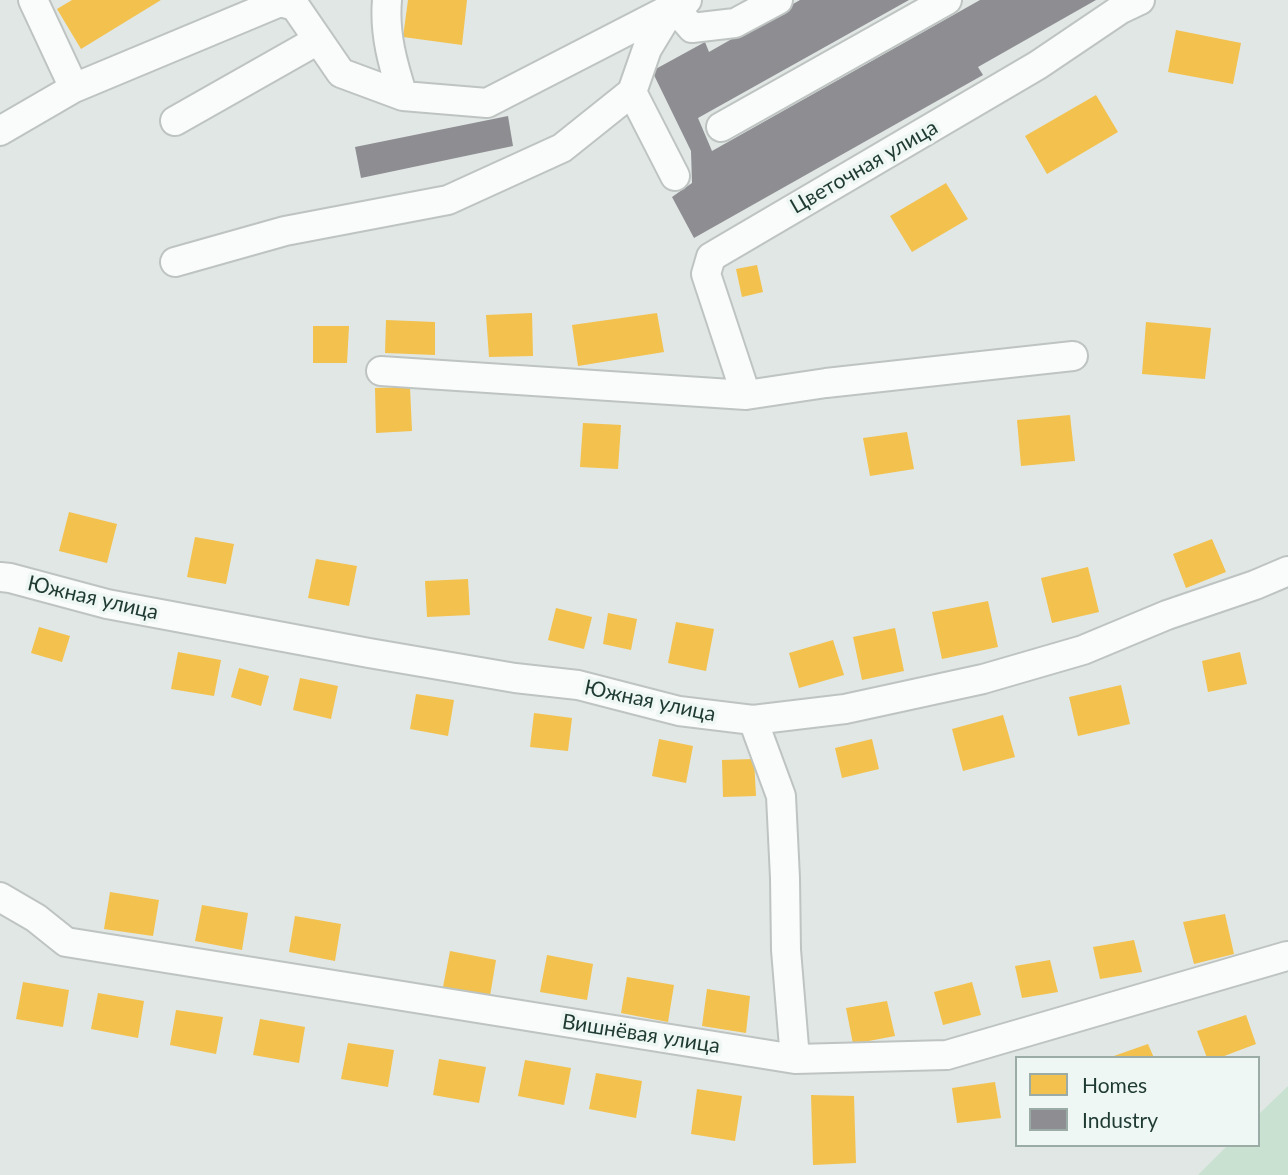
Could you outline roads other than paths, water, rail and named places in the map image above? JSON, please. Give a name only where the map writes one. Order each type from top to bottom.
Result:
[{"type":"street","points":[[33,0],[74,88]]},
{"type":"street","points":[[387,0],[386,18],[391,60],[403,96]]},
{"type":"street","points":[[673,2],[692,28],[735,23],[778,0]]},
{"type":"street","points":[[721,127],[947,0]]},
{"type":"street","name":"Цветочная улица","points":[[746,395],[706,274],[711,257],[1038,65],[1121,9],[1140,0]]},
{"type":"street","points":[[0,131],[74,88],[279,2],[295,6],[341,73],[403,96],[487,103],[673,2]]},
{"type":"street","points":[[175,262],[285,231],[448,200],[562,148],[632,92],[647,49],[673,2]]},
{"type":"street","points":[[175,121],[318,40]]},
{"type":"street","points":[[632,92],[675,176]]},
{"type":"street","points":[[381,371],[746,395],[826,383],[1073,356]]},
{"type":"street","name":"Южная улица","points":[[0,577],[107,604],[174,617],[382,656],[515,678],[578,684],[680,711],[752,720],[845,709],[983,679],[1083,650],[1167,615],[1288,571]]},
{"type":"street","points":[[752,720],[781,796],[786,950],[795,1059]]},
{"type":"street","name":"Вишнёвая улица","points":[[0,897],[36,918],[66,942],[795,1059],[947,1055],[1287,956]]}]
